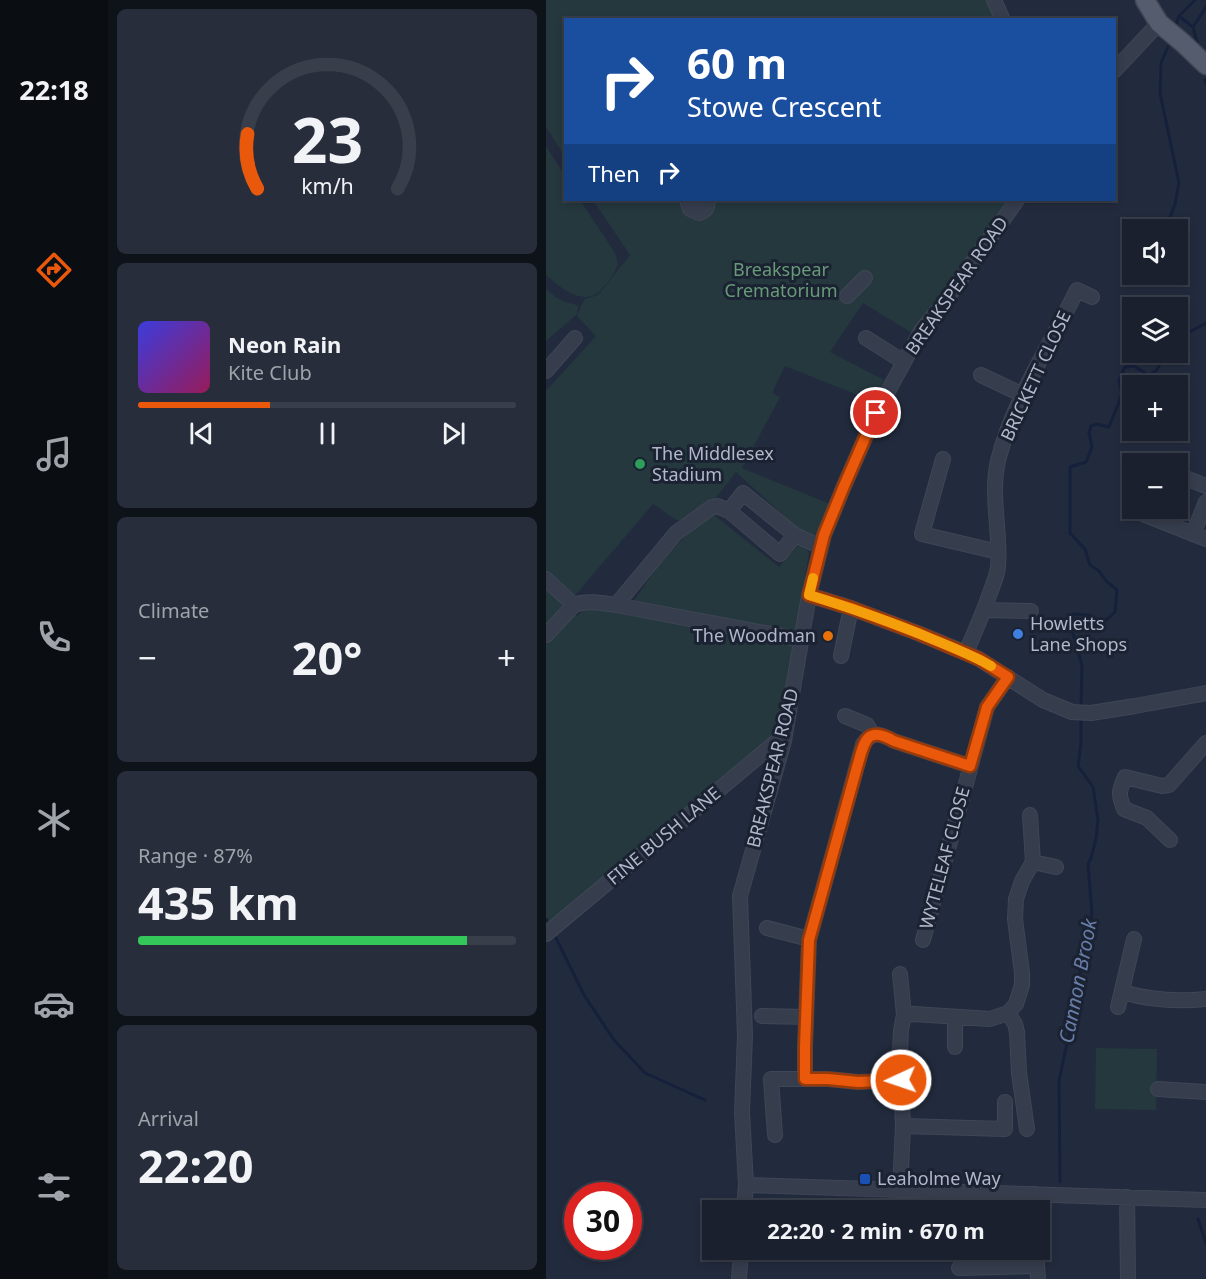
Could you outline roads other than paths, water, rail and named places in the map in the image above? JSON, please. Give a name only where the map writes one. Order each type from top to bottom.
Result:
[{"type":"main road","points":[[1145,0],[1159,23],[1206,65]]},
{"type":"street","points":[[994,0],[1002,18]]},
{"type":"street","points":[[1116,69],[1159,23]]},
{"type":"street","points":[[689,201],[690,209],[699,213],[705,210],[708,201]]},
{"type":"street","name":"BREAKSPEAR ROAD","points":[[745,1200],[742,1112],[745,1036],[740,896],[784,741],[809,595],[824,535],[871,424],[921,331],[1016,201]]},
{"type":"street","points":[[847,296],[865,278]]},
{"type":"street","name":"BRICKETT CLOSE","points":[[966,653],[998,569],[995,486],[1004,439],[1023,395],[1077,290],[1092,297]]},
{"type":"street","points":[[546,371],[575,338]]},
{"type":"street","points":[[866,338],[904,362]]},
{"type":"street","points":[[981,375],[1023,395]]},
{"type":"street","points":[[943,459],[922,534],[998,552]]},
{"type":"street","points":[[1188,478],[1206,486]]},
{"type":"street","points":[[729,511],[743,494],[795,535],[821,548]]},
{"type":"street","points":[[1155,519],[1199,537],[1206,502]]},
{"type":"street","points":[[616,604],[676,533],[711,507],[717,506],[729,511],[780,554],[795,535]]},
{"type":"street","points":[[546,579],[574,605]]},
{"type":"street","points":[[809,595],[851,608],[966,653],[1043,700],[1066,710],[1081,712],[1135,706],[1206,693]]},
{"type":"street","points":[[546,635],[574,605],[594,602],[616,604],[802,640]]},
{"type":"street","points":[[841,656],[851,608]]},
{"type":"street","points":[[984,610],[1031,611]]},
{"type":"street","name":"WYTELEAF CLOSE","points":[[923,940],[987,707],[1008,677]]},
{"type":"street","points":[[845,716],[867,725],[873,735]]},
{"type":"street","points":[[805,1079],[809,939],[864,744],[868,737],[883,735],[894,741],[970,766]]},
{"type":"street","name":"FINE BUSH LANE","points":[[546,934],[776,742],[784,741]]},
{"type":"street","points":[[1170,840],[1148,818],[1124,809],[1119,798],[1120,789],[1125,777],[1162,786],[1169,785],[1206,743]]},
{"type":"street","points":[[904,1015],[990,1019],[1008,1013],[1016,1004],[1022,985],[1022,973],[1015,919],[1022,881],[1032,862],[1030,815]]},
{"type":"street","points":[[1032,862],[1056,867]]},
{"type":"street","points":[[767,928],[809,939]]},
{"type":"street","points":[[1118,1007],[1134,939]]},
{"type":"street","points":[[900,974],[904,1015],[900,1052],[903,1126],[900,1190]]},
{"type":"street","points":[[1122,992],[1159,1000],[1206,999]]},
{"type":"street","points":[[1008,1013],[1017,1032],[1019,1073],[1027,1129]]},
{"type":"street","points":[[762,1016],[806,1017]]},
{"type":"street","points":[[955,1018],[955,1047]]},
{"type":"street","points":[[775,1135],[771,1079],[828,1079],[858,1082],[901,1080]]},
{"type":"street","points":[[1158,1089],[1206,1092]]},
{"type":"street","points":[[903,1126],[1005,1129],[1005,1102]]},
{"type":"street","points":[[746,1185],[1206,1200]]},
{"type":"street","points":[[1035,1194],[1035,1200]]},
{"type":"street","points":[[1127,1197],[1128,1279]]},
{"type":"street","points":[[739,1279],[740,1260]]},
{"type":"street","points":[[959,1268],[1037,1272]]},
{"type":"waterway","points":[[1175,27],[1179,16],[1195,0]]},
{"type":"waterway","name":"Cannon Brook","points":[[1198,46],[1193,27],[1206,7]]},
{"type":"waterway","points":[[1179,16],[1193,27]]},
{"type":"waterway","points":[[1168,47],[1161,63],[1160,93],[1179,183],[1169,219]]},
{"type":"waterway","name":"Cannon Brook","points":[[1188,333],[1206,323]]},
{"type":"waterway","name":"Cannon Brook","points":[[1081,707],[1082,665],[1070,624],[1073,614],[1089,615],[1095,621],[1104,622],[1115,612],[1117,590],[1090,565],[1085,549],[1070,533],[1070,467],[1086,462],[1092,447],[1089,433],[1091,426],[1097,424],[1109,427],[1122,394],[1119,380],[1125,367],[1134,366],[1148,375],[1156,371],[1161,363]]},
{"type":"waterway","name":"Cannon Brook","points":[[1060,1182],[1059,1080],[1081,968],[1079,955],[1088,936],[1092,914],[1088,864],[1096,839],[1098,820],[1093,787],[1078,766],[1081,717]]},
{"type":"waterway","points":[[556,938],[584,995],[614,1040],[645,1073],[705,1100]]},
{"type":"waterway","points":[[1198,1219],[1206,1243]]},
{"type":"place","name":"The Middlesex Stadium","points":[[640,464]]},
{"type":"place","name":"Howletts Lane Shops","points":[[1018,634]]},
{"type":"place","name":"The Woodman","points":[[828,636]]},
{"type":"place","name":"Leaholme Way","points":[[865,1179]]},
{"type":"park label","name":"Breakspear Crematorium","points":[[781,280]]}]
